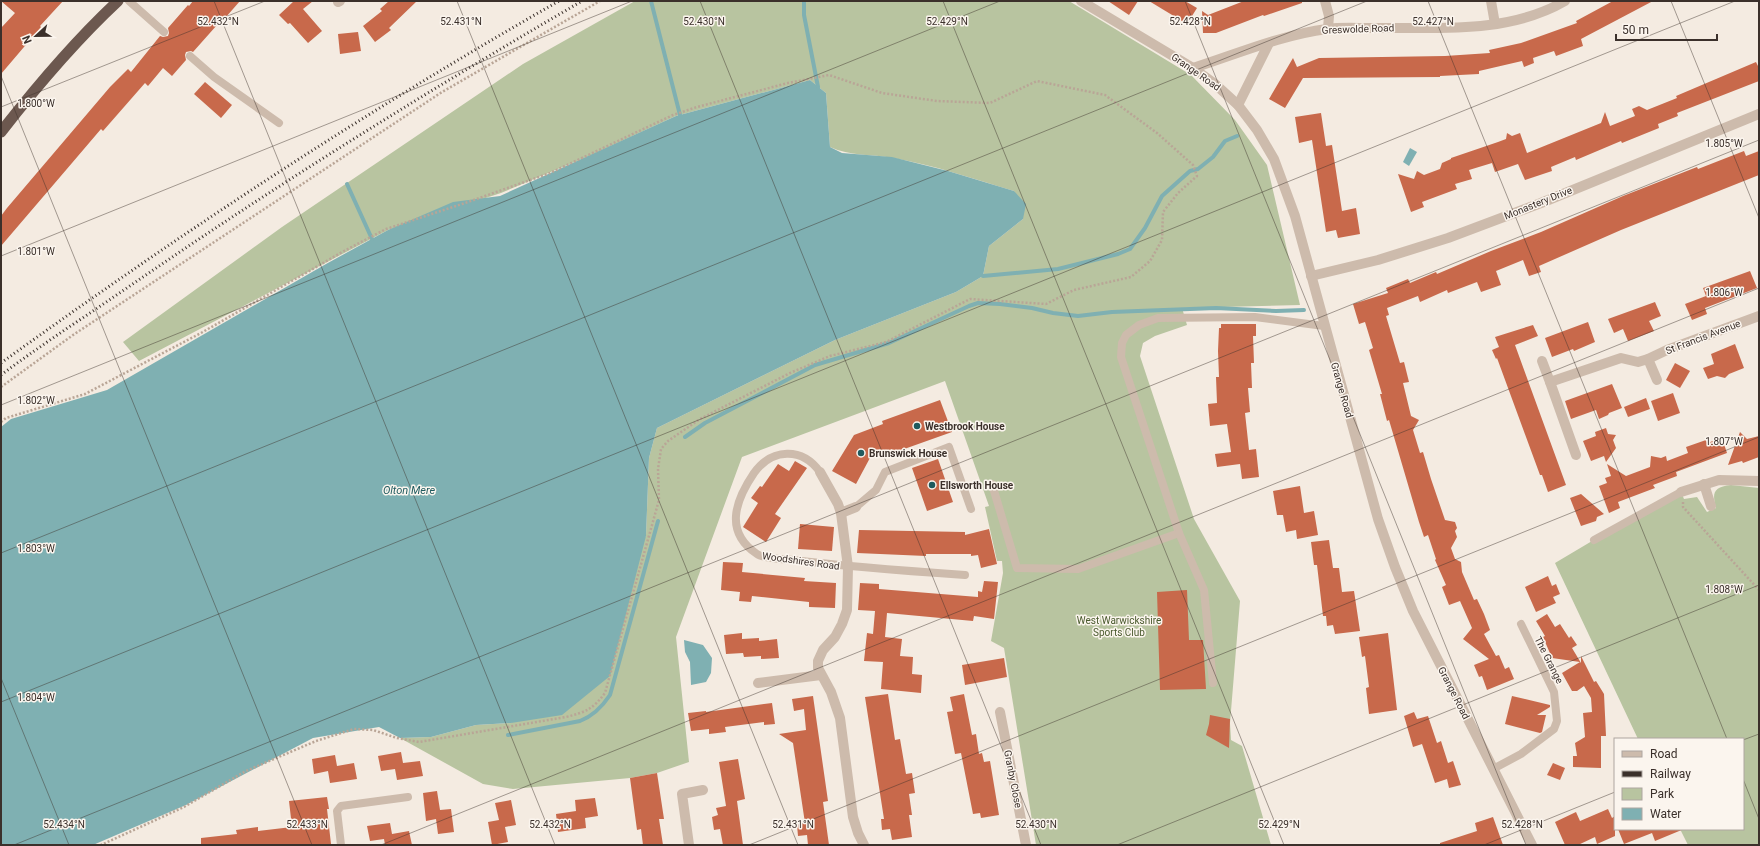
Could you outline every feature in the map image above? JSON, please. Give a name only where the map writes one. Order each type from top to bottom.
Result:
[{"type":"highway","points":[[1,132],[35,89],[99,19],[118,1]]},
{"type":"street","name":"Grange Road","points":[[1081,1],[1193,68],[1215,84],[1238,105],[1257,130],[1274,160],[1294,216],[1378,519],[1395,568],[1433,653],[1532,845]]},
{"type":"street","points":[[1325,1],[1328,16],[1328,28]]},
{"type":"street","points":[[1491,1],[1495,24]]},
{"type":"street","name":"Greswolde Road","points":[[1193,68],[1302,33],[1328,28],[1495,24],[1537,14],[1564,1]]},
{"type":"street","points":[[1238,105],[1269,43]]},
{"type":"street","name":"Monastery Drive","points":[[1311,276],[1378,260],[1454,236],[1759,114]]},
{"type":"street","name":"St Francis Avenue","points":[[1550,382],[1620,358],[1638,362],[1648,359],[1667,350],[1759,316]]},
{"type":"street","points":[[1648,359],[1657,380]]},
{"type":"street","points":[[1542,361],[1576,455]]},
{"type":"street","name":"Woodshires Road","points":[[820,472],[838,504],[841,513],[848,567],[847,610],[835,637],[823,650],[818,661],[821,675],[831,692],[840,718],[853,817],[858,834],[864,845]]},
{"type":"street","points":[[1681,492],[1719,480],[1759,481]]},
{"type":"street","points":[[1704,484],[1711,506]]},
{"type":"street","points":[[841,513],[856,507]]},
{"type":"street","points":[[758,683],[821,675]]},
{"type":"street","name":"Granby Close","points":[[1000,712],[1026,845]]},
{"type":"street","points":[[689,845],[682,794],[703,790]]},
{"type":"lane","points":[[129,1],[164,32]]},
{"type":"lane","points":[[190,56],[214,77],[279,123]]},
{"type":"lane","points":[[1213,683],[1204,590],[1179,533],[1121,357],[1122,343],[1126,334],[1139,325],[1158,318],[1255,316],[1324,326]]},
{"type":"lane","points":[[856,507],[876,490],[885,472],[949,447],[971,509]]},
{"type":"lane","name":"Woodshires Road","points":[[820,472],[814,463],[806,457],[792,453],[782,454],[770,458],[757,470],[739,500],[735,527],[746,546],[759,556],[848,567],[965,575]]},
{"type":"lane","points":[[992,484],[1017,568],[1078,569],[1179,533]]},
{"type":"lane","points":[[1594,540],[1681,492]]},
{"type":"lane","name":"The Grange","points":[[1493,769],[1526,750],[1554,729],[1556,721],[1554,692],[1521,624]]},
{"type":"lane","points":[[341,845],[337,811],[341,806],[408,797]]},
{"type":"path","points":[[1,387],[73,335],[442,92],[600,1]]},
{"type":"path","points":[[1,422],[6,418],[85,394],[201,333],[344,251],[386,229],[550,173],[673,115],[788,84],[830,75],[882,93],[937,101],[990,103],[1037,81],[1105,95],[1157,133],[1193,165],[1197,173],[1197,176],[1178,193],[1164,212],[1162,240],[1150,261],[1131,278],[1074,290],[1046,304],[970,299],[886,342],[830,356],[790,373],[700,419],[668,441],[661,449],[658,469],[659,500],[634,592],[605,693],[595,707],[583,713],[566,717],[419,742],[397,738],[373,730],[354,729],[316,741],[246,771],[184,807],[101,845]]},
{"type":"path","points":[[1681,492],[1683,506],[1759,590]]},
{"type":"green space","name":"West Warwickshire Sports Club","points":[[635,1],[1069,1],[1191,75],[1235,120],[1267,165],[1300,305],[1182,308],[1187,325],[1155,336],[1143,343],[1140,356],[1194,519],[1240,601],[1230,723],[1231,740],[1242,746],[1271,845],[1036,845],[1004,648],[991,641],[1003,573],[1002,561],[997,561],[985,507],[989,506],[945,381],[742,457],[676,637],[689,762],[657,773],[630,778],[513,789],[483,784],[400,738],[431,737],[476,725],[511,723],[646,536],[649,458],[657,428],[835,340],[956,292],[983,276],[989,246],[1023,219],[1014,191],[924,164],[893,158],[845,152],[830,147],[826,93],[810,80],[676,116],[591,155],[501,193],[388,230],[139,361],[123,342],[282,227],[523,64]]},
{"type":"green space","points":[[1731,485],[1759,488],[1759,845],[1688,845],[1680,830],[1744,830],[1744,738],[1638,738],[1555,563],[1619,525],[1681,492],[1684,499],[1697,497],[1707,512],[1716,508],[1714,498],[1715,492],[1720,487]]},
{"type":"water","name":"Olton Mere","points":[[810,80],[826,93],[830,147],[842,153],[892,157],[948,171],[1014,191],[1026,204],[1023,219],[989,246],[983,276],[956,292],[835,340],[657,428],[649,458],[646,536],[610,676],[562,715],[511,723],[476,725],[431,737],[400,738],[379,727],[313,738],[186,805],[93,845],[1,845],[1,427],[11,419],[107,390],[388,230],[453,202],[500,196],[676,116]]},
{"type":"water","points":[[1410,148],[1417,152],[1409,166],[1403,162]]},
{"type":"water","points":[[684,640],[703,645],[712,658],[711,673],[706,682],[691,685],[690,662],[685,652]]},
{"type":"building","points":[[1,1],[63,1],[40,26],[41,27],[1,74],[1,28],[15,13]]},
{"type":"building","points":[[193,1],[240,1],[193,52],[186,52],[186,60],[172,76],[163,68],[148,86],[145,83],[103,131],[101,129],[1,246],[1,216],[7,208],[110,87],[128,69],[131,72],[160,36],[168,36],[168,28]]},
{"type":"building","points":[[294,1],[313,1],[303,9],[322,31],[308,43],[290,23],[288,24],[279,15]]},
{"type":"building","points":[[389,1],[417,1],[389,28],[391,30],[375,42],[363,26],[382,11],[380,9]]},
{"type":"building","points":[[1108,1],[1138,1],[1129,15]]},
{"type":"building","points":[[1149,1],[1185,1],[1197,8],[1187,24]]},
{"type":"building","points":[[1244,1],[1302,1],[1302,3],[1264,16],[1263,15],[1216,33],[1203,33],[1202,11],[1208,15]]},
{"type":"building","points":[[1613,1],[1653,1],[1581,39],[1583,46],[1556,56],[1554,51],[1533,58],[1534,63],[1524,67],[1522,61],[1479,71],[1479,74],[1440,77],[1303,78],[1285,108],[1269,99],[1293,58],[1297,67],[1319,58],[1445,56],[1490,53],[1489,50],[1521,43],[1577,23],[1576,21]]},
{"type":"building","points":[[358,32],[361,51],[340,54],[338,34]]},
{"type":"building","points":[[1756,62],[1759,68],[1759,81],[1677,113],[1678,116],[1658,124],[1659,128],[1622,143],[1621,141],[1576,160],[1575,157],[1551,167],[1552,171],[1525,180],[1518,164],[1495,172],[1492,163],[1469,170],[1472,179],[1455,184],[1457,189],[1422,202],[1424,207],[1411,212],[1398,174],[1414,179],[1417,171],[1424,175],[1440,169],[1442,163],[1451,158],[1506,139],[1507,133],[1512,136],[1520,133],[1527,153],[1601,123],[1605,112],[1610,126],[1635,116],[1632,109],[1639,106],[1647,110]]},
{"type":"building","points":[[205,82],[232,105],[221,118],[194,94]]},
{"type":"building","points":[[1321,113],[1326,146],[1332,145],[1342,211],[1356,208],[1360,234],[1338,238],[1336,230],[1326,232],[1312,140],[1299,143],[1295,117]]},
{"type":"building","points":[[1744,151],[1746,156],[1759,151],[1759,175],[1621,230],[1539,266],[1541,272],[1529,276],[1523,260],[1496,271],[1501,285],[1481,292],[1477,282],[1448,293],[1447,290],[1420,302],[1418,296],[1387,308],[1389,315],[1386,316],[1400,363],[1404,362],[1409,382],[1403,383],[1411,416],[1419,420],[1413,430],[1420,453],[1423,452],[1445,520],[1455,522],[1457,528],[1455,531],[1457,537],[1451,548],[1455,559],[1461,562],[1462,572],[1474,600],[1477,599],[1484,614],[1490,630],[1484,634],[1496,656],[1499,655],[1505,669],[1509,667],[1514,679],[1487,690],[1482,676],[1479,677],[1474,665],[1489,659],[1463,639],[1472,628],[1460,601],[1449,605],[1442,587],[1446,585],[1435,560],[1436,559],[1428,535],[1424,537],[1389,420],[1387,421],[1380,394],[1382,394],[1369,350],[1373,348],[1365,322],[1359,324],[1353,304],[1388,293],[1386,288],[1408,279],[1410,283],[1436,272],[1437,274],[1541,232],[1623,196],[1697,167],[1698,169]]},
{"type":"building","points":[[1750,271],[1757,288],[1705,308],[1707,314],[1692,320],[1685,304],[1706,296],[1703,288]]},
{"type":"building","points":[[1655,302],[1661,316],[1649,321],[1654,331],[1628,341],[1623,329],[1614,333],[1608,319]]},
{"type":"building","points":[[1588,322],[1595,342],[1574,351],[1573,349],[1552,357],[1545,338]]},
{"type":"building","points":[[1221,324],[1256,324],[1256,336],[1253,336],[1254,363],[1251,363],[1252,388],[1248,388],[1250,412],[1245,413],[1249,450],[1256,449],[1259,477],[1242,479],[1240,464],[1217,467],[1215,454],[1231,452],[1227,424],[1210,426],[1208,404],[1217,403],[1216,377],[1219,377],[1218,351],[1219,328],[1221,328]]},
{"type":"building","points":[[1533,325],[1538,336],[1515,345],[1566,485],[1548,492],[1542,475],[1540,475],[1497,358],[1496,359],[1492,350],[1499,347],[1495,337]]},
{"type":"building","points":[[1735,344],[1744,368],[1729,374],[1725,378],[1717,376],[1708,379],[1703,368],[1714,364],[1711,354]]},
{"type":"building","points":[[1675,363],[1690,371],[1680,388],[1666,380]]},
{"type":"building","points":[[1612,384],[1622,408],[1599,419],[1596,410],[1571,419],[1565,401]]},
{"type":"building","points":[[1673,393],[1680,413],[1658,421],[1651,401]]},
{"type":"building","points":[[1646,398],[1650,409],[1628,417],[1624,407]]},
{"type":"building","points":[[940,400],[952,432],[893,453],[892,449],[871,456],[856,484],[832,471],[854,435],[883,424],[882,421]]},
{"type":"building","points":[[1606,428],[1608,434],[1616,435],[1613,440],[1616,448],[1606,462],[1604,456],[1591,461],[1583,441],[1596,436],[1595,432]]},
{"type":"building","points":[[1740,432],[1747,439],[1759,436],[1759,457],[1743,463],[1742,461],[1728,465]]},
{"type":"building","points":[[1722,438],[1727,453],[1676,472],[1677,476],[1653,485],[1655,488],[1618,502],[1620,508],[1609,513],[1599,486],[1607,483],[1605,478],[1611,476],[1607,464],[1626,476],[1650,467],[1651,456],[1661,458],[1666,456],[1667,461],[1688,453],[1686,447],[1706,440],[1707,443]]},
{"type":"building","name":"Ellsworth House","points":[[938,459],[953,502],[927,511],[912,468]]},
{"type":"building","points":[[795,461],[807,468],[775,514],[781,518],[766,542],[743,527],[758,503],[751,498],[760,486],[762,487],[778,464],[789,471]]},
{"type":"building","points":[[1300,486],[1304,513],[1314,511],[1318,535],[1297,539],[1296,530],[1286,532],[1283,515],[1277,515],[1273,491]]},
{"type":"building","points":[[1581,494],[1604,514],[1597,517],[1596,521],[1581,526],[1570,498]]},
{"type":"building","points":[[800,524],[834,527],[832,551],[798,549]]},
{"type":"building","points":[[989,529],[997,564],[981,568],[978,555],[971,556],[971,554],[926,554],[926,556],[857,553],[859,530],[965,532],[965,535]]},
{"type":"building","points":[[1329,540],[1333,568],[1339,568],[1342,592],[1354,591],[1360,631],[1335,634],[1333,625],[1327,626],[1326,616],[1323,616],[1317,565],[1314,565],[1311,542]]},
{"type":"building","points":[[723,562],[743,563],[742,572],[805,578],[804,581],[836,583],[835,608],[809,607],[809,602],[752,596],[751,602],[739,601],[740,592],[721,590]]},
{"type":"building","points":[[1548,576],[1552,586],[1556,584],[1560,594],[1553,597],[1556,603],[1536,612],[1525,587]]},
{"type":"building","points":[[984,581],[998,582],[994,619],[974,616],[973,621],[887,613],[885,637],[902,639],[900,656],[913,657],[912,674],[922,675],[921,693],[881,689],[883,662],[864,661],[867,633],[873,634],[875,611],[858,610],[860,583],[879,584],[879,589],[978,597],[978,591],[982,592]]},
{"type":"building","points":[[1187,590],[1189,640],[1203,640],[1206,689],[1160,690],[1157,592]]},
{"type":"building","points":[[1547,614],[1555,627],[1560,624],[1569,638],[1571,636],[1577,645],[1572,648],[1581,663],[1581,656],[1594,682],[1596,681],[1604,694],[1606,736],[1601,736],[1601,768],[1573,767],[1573,756],[1577,756],[1575,743],[1585,737],[1583,713],[1592,712],[1591,698],[1584,686],[1577,691],[1572,691],[1562,673],[1580,662],[1552,658],[1543,637],[1545,636],[1536,621]]},
{"type":"building","points":[[742,633],[742,639],[759,638],[759,641],[777,639],[779,658],[761,659],[761,656],[744,657],[743,653],[726,654],[724,635]]},
{"type":"building","points":[[1388,633],[1397,710],[1369,714],[1366,688],[1369,687],[1365,656],[1362,657],[1359,637]]},
{"type":"building","points":[[1004,658],[1007,677],[965,685],[962,665]]},
{"type":"building","points":[[888,694],[895,740],[900,739],[906,774],[912,773],[915,793],[909,794],[912,815],[909,815],[912,837],[892,840],[890,829],[882,830],[881,819],[884,819],[865,697]]},
{"type":"building","points":[[964,694],[972,735],[976,734],[979,754],[982,753],[984,762],[990,761],[999,815],[981,818],[980,813],[973,814],[961,753],[955,754],[947,712],[953,711],[950,697]]},
{"type":"building","points":[[813,696],[828,801],[823,802],[829,845],[808,845],[807,835],[798,836],[797,825],[805,823],[793,743],[779,734],[806,730],[804,709],[794,711],[792,699]]},
{"type":"building","points":[[1512,696],[1550,705],[1550,707],[1537,715],[1546,715],[1542,732],[1540,733],[1505,724]]},
{"type":"building","points":[[772,703],[775,724],[764,725],[764,722],[725,727],[726,732],[709,734],[709,729],[691,731],[688,713]]},
{"type":"building","points":[[1414,712],[1417,719],[1428,716],[1437,743],[1441,741],[1448,763],[1453,761],[1461,785],[1449,788],[1447,779],[1435,783],[1422,744],[1413,747],[1404,716]]},
{"type":"building","points":[[1210,715],[1230,719],[1229,748],[1206,735]]},
{"type":"building","points":[[401,752],[403,763],[420,761],[423,776],[397,780],[395,769],[381,771],[378,756]]},
{"type":"building","points":[[335,755],[337,766],[354,763],[357,779],[330,783],[328,771],[314,774],[312,759]]},
{"type":"building","points":[[738,759],[745,799],[737,801],[743,845],[723,845],[720,829],[714,830],[712,817],[718,815],[716,808],[726,806],[719,762]]},
{"type":"building","points":[[1553,763],[1565,768],[1560,780],[1547,775]]},
{"type":"building","points":[[657,773],[664,819],[659,819],[663,845],[643,845],[641,829],[637,830],[630,778]]},
{"type":"building","points":[[437,791],[440,810],[451,809],[454,832],[438,834],[436,819],[426,821],[423,793]]},
{"type":"building","points":[[327,797],[331,844],[201,845],[201,838],[237,834],[236,830],[258,827],[258,831],[292,827],[289,801]]},
{"type":"building","points":[[595,798],[598,816],[585,818],[586,828],[558,832],[556,814],[576,811],[575,800]]},
{"type":"building","points":[[511,800],[516,825],[505,827],[508,842],[492,845],[488,822],[499,820],[495,803]]},
{"type":"building","points":[[1608,809],[1612,818],[1614,817],[1615,836],[1597,844],[1595,837],[1578,845],[1565,845],[1555,822],[1576,812],[1580,821]]},
{"type":"building","points":[[1493,817],[1503,845],[1440,845],[1440,843],[1477,831],[1475,823]]},
{"type":"building","points":[[390,823],[392,834],[409,831],[412,845],[385,845],[384,839],[370,841],[367,826]]},
{"type":"building","points":[[1618,830],[1682,830],[1655,841],[1652,833],[1624,844]]},
{"type":"waterway","points":[[651,1],[680,115]]},
{"type":"waterway","points":[[804,1],[804,15],[818,87]]},
{"type":"waterway","points":[[983,276],[1058,269],[1118,254],[1130,249],[1145,228],[1162,196],[1190,171],[1198,169],[1213,157],[1225,141],[1237,136]]},
{"type":"waterway","points":[[347,184],[372,239]]},
{"type":"waterway","points":[[685,437],[705,423],[815,365],[889,343],[978,303],[1032,308],[1053,313],[1078,316],[1112,312],[1216,308],[1276,311],[1304,310]]},
{"type":"waterway","points":[[508,735],[580,721],[593,714],[610,695],[658,521]]},
{"type":"railway","points":[[1,363],[137,267],[275,174],[416,86],[559,1]]},
{"type":"railway","points":[[1,375],[47,342],[293,177],[408,105],[582,1]]},
{"type":"place","name":"Westbrook House","points":[[917,426]]},
{"type":"place","name":"Brunswick House","points":[[861,453]]},
{"type":"place","name":"Ellsworth House","points":[[932,485]]}]
